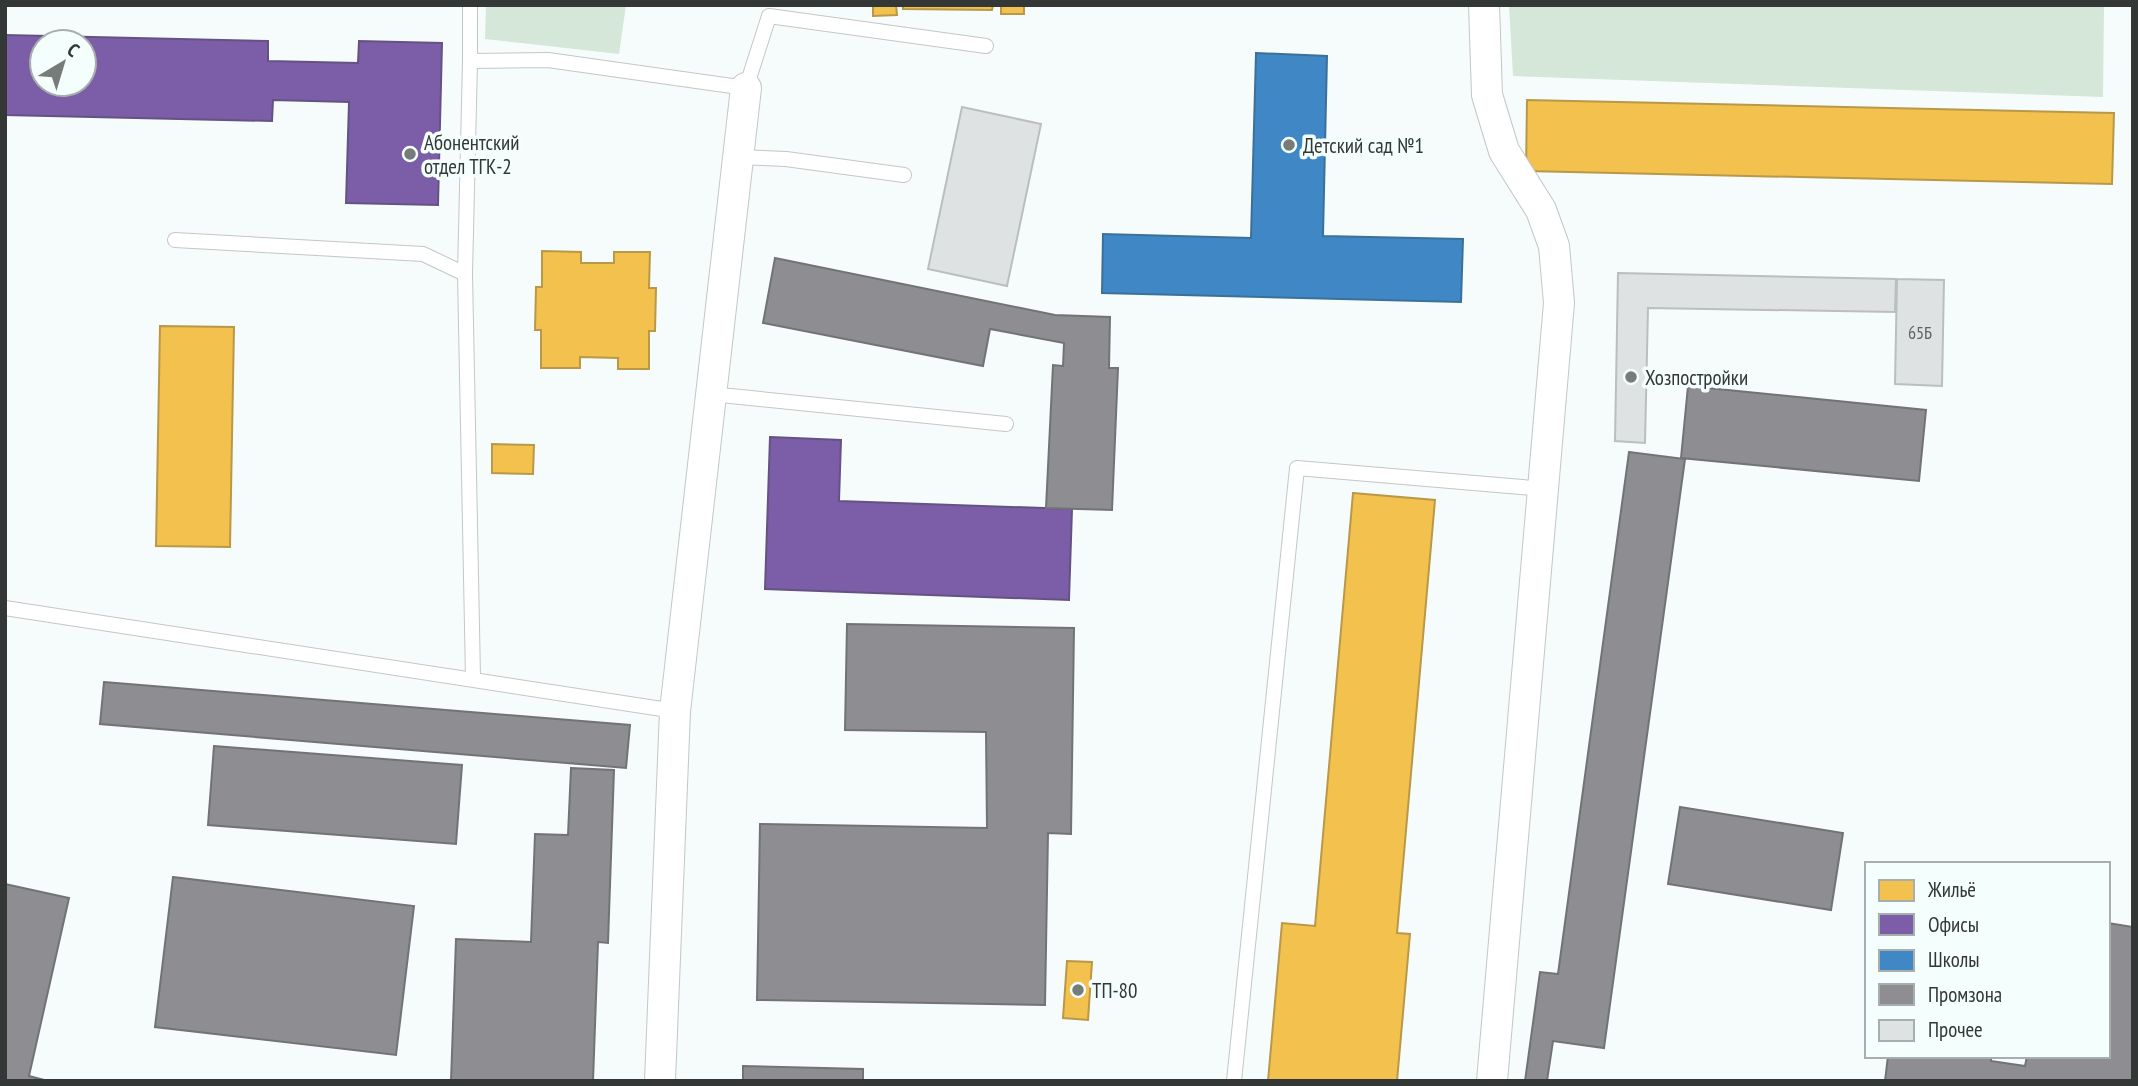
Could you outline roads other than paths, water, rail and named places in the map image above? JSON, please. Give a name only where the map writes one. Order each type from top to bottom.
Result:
[{"type":"street","points":[[1484,5],[1487,94],[1504,151],[1541,210],[1554,246],[1559,303],[1492,1081]]},
{"type":"street","points":[[660,1081],[675,710],[746,88]]},
{"type":"lane","points":[[470,5],[466,274],[473,677]]},
{"type":"lane","points":[[470,61],[548,60],[746,88],[769,16],[986,46]]},
{"type":"lane","points":[[738,156],[786,159],[904,175]]},
{"type":"lane","points":[[175,240],[423,254],[466,274]]},
{"type":"lane","points":[[711,394],[1006,424]]},
{"type":"lane","points":[[1234,1081],[1297,468],[1545,489]]},
{"type":"lane","points":[[5,608],[473,677],[675,710]]},
{"type":"place","name":"Детский сад №1","points":[[1289,145]]},
{"type":"place","name":"Абонентский отдел ТГК-2","points":[[410,154]]},
{"type":"place","name":"Хозпостройки","points":[[1631,377]]},
{"type":"place","name":"ТП-80","points":[[1078,990]]}]
